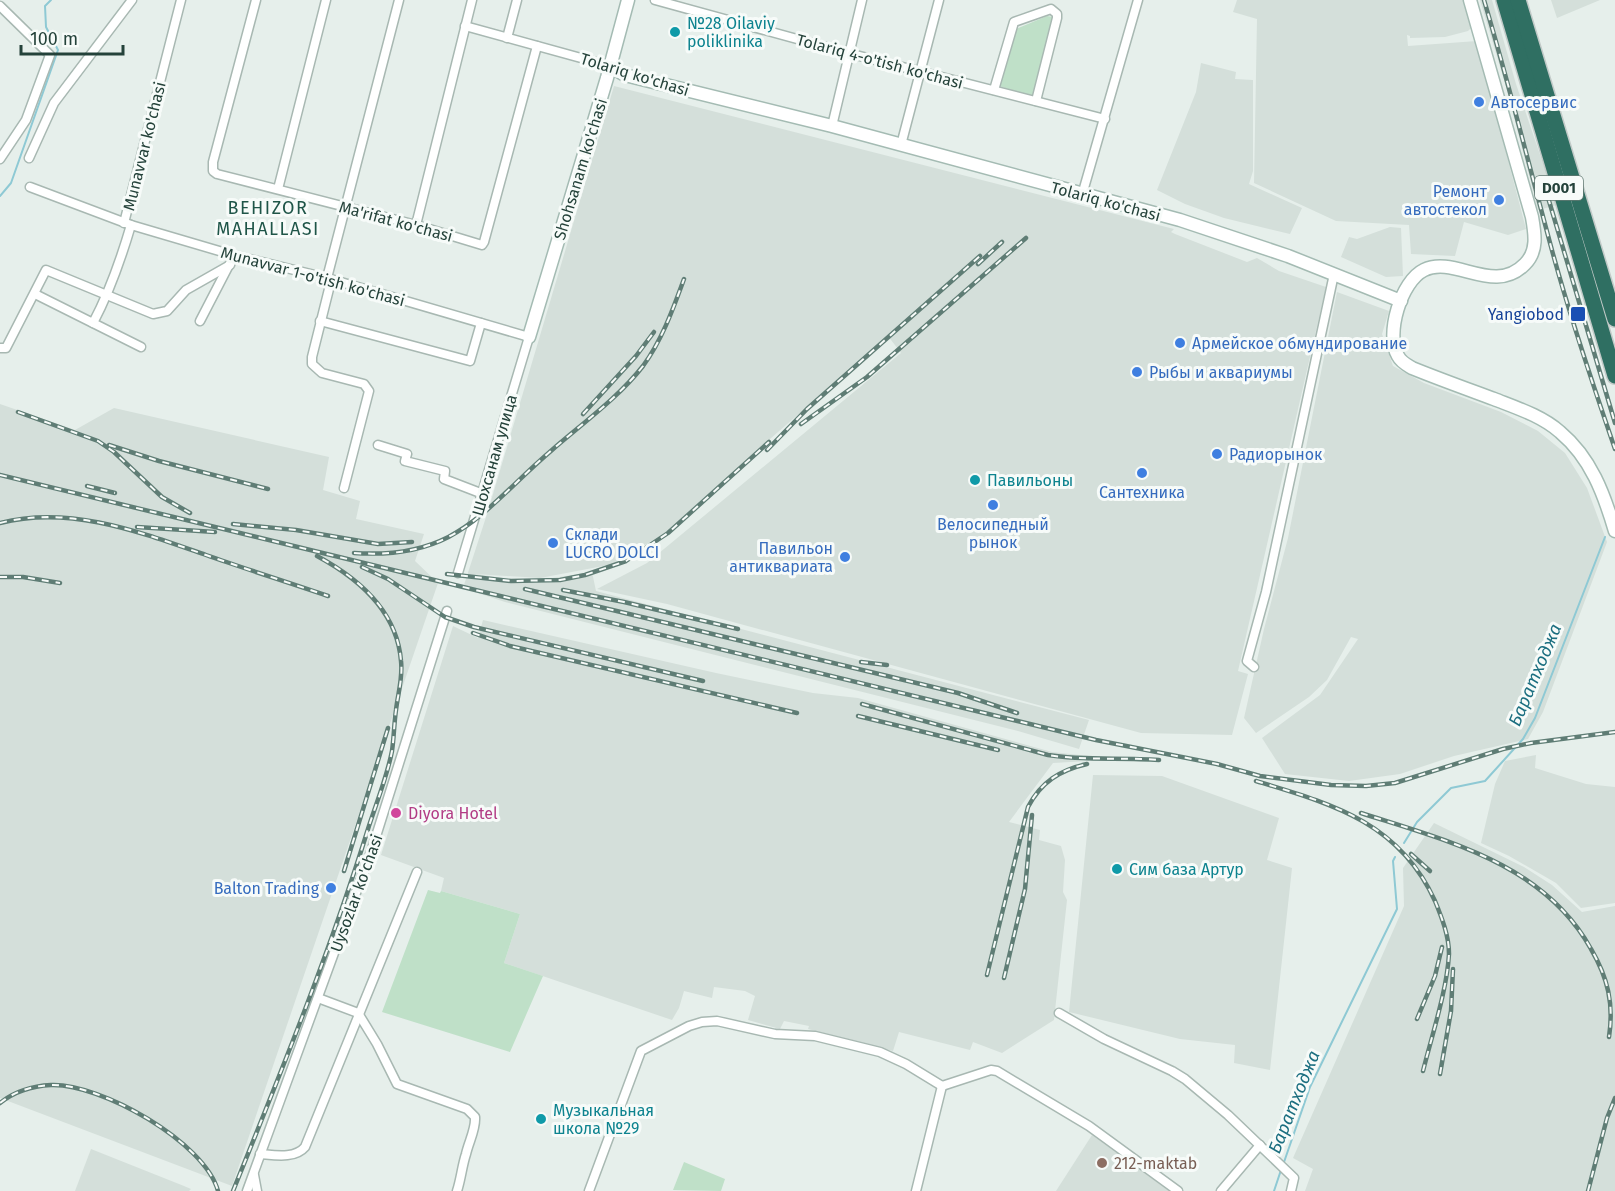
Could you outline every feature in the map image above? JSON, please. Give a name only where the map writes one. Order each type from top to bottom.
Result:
[{"type":"highway","name":"D001","points":[[1504,0],[1615,376]]},
{"type":"highway","name":"D001","points":[[1518,0],[1615,320]]},
{"type":"street","points":[[29,159],[54,103],[132,0]]},
{"type":"street","name":"Munavvar ko'chasi","points":[[93,323],[108,294],[128,224],[181,0]]},
{"type":"street","name":"Ma'rifat ko'chasi","points":[[255,0],[212,168],[217,174],[483,244],[537,46]]},
{"type":"street","points":[[278,189],[326,0]]},
{"type":"street","points":[[344,488],[369,391],[364,384],[322,373],[314,366],[312,357],[330,285],[327,278],[399,0]]},
{"type":"street","points":[[416,225],[472,0]]},
{"type":"street","points":[[507,38],[517,0]]},
{"type":"street","name":"Shohsanam ko'chasi","points":[[529,337],[628,0]]},
{"type":"street","name":"Tolariq 4-o'tish ko'chasi","points":[[655,0],[848,53],[1105,119]]},
{"type":"street","points":[[832,126],[862,0]]},
{"type":"street","points":[[901,145],[939,0]]},
{"type":"street","points":[[1082,195],[1138,0]]},
{"type":"street","points":[[1374,291],[1395,289],[1409,283],[1423,270],[1437,267],[1490,276],[1511,273],[1526,263],[1535,244],[1532,217],[1470,0]]},
{"type":"street","points":[[0,6],[50,55],[26,120],[0,159]]},
{"type":"street","points":[[994,90],[1014,22],[1052,9],[1057,14],[1057,18],[1036,101]]},
{"type":"street","name":"Tolariq ko'chasi","points":[[465,26],[610,66],[625,75],[832,126],[1180,220],[1288,256],[1401,302]]},
{"type":"street","name":"Munavvar 1-o'tish ko'chasi","points":[[30,187],[128,224],[232,255],[327,278],[529,337]]},
{"type":"street","points":[[200,321],[230,265],[232,255]]},
{"type":"street","points":[[0,348],[6,348],[47,270],[153,314],[163,313],[186,290],[230,265]]},
{"type":"street","points":[[1254,667],[1247,661],[1266,592],[1334,274]]},
{"type":"street","points":[[1409,283],[1401,302],[1393,334],[1394,347],[1400,359],[1412,368],[1525,411],[1559,431],[1595,476],[1607,502],[1615,531]]},
{"type":"street","points":[[35,294],[141,347]]},
{"type":"street","points":[[320,321],[470,361],[481,323]]},
{"type":"street","name":"Шохсанам улица","points":[[458,573],[529,337]]},
{"type":"street","points":[[378,445],[407,454],[405,461],[445,471],[444,479],[483,494]]},
{"type":"street","name":"Uysozlar ko'chasi","points":[[247,1191],[372,849],[447,611]]},
{"type":"street","points":[[260,1155],[288,1155],[301,1151],[305,1147],[417,872]]},
{"type":"street","points":[[318,998],[358,1013],[397,1084],[466,1109],[475,1117],[475,1125],[457,1191]]},
{"type":"street","points":[[1059,1013],[1104,1040],[1185,1079],[1212,1100],[1290,1175],[1295,1181],[1291,1191]]},
{"type":"street","points":[[589,1191],[641,1051],[695,1024],[717,1021],[775,1034],[814,1036],[873,1050],[906,1064],[942,1086],[992,1070],[997,1071],[1089,1126],[1178,1191]]},
{"type":"street","points":[[916,1191],[942,1086]]},
{"type":"street","points":[[1221,1191],[1260,1145]]},
{"type":"street","points":[[253,1172],[257,1191]]},
{"type":"shaded area","points":[[1237,0],[1464,0],[1472,27],[1468,31],[1445,37],[1410,38],[1407,35],[1408,46],[1477,41],[1526,229],[1508,235],[1464,222],[1455,256],[1411,254],[1409,225],[1336,221],[1254,183],[1257,19],[1233,12]]},
{"type":"shaded area","points":[[1480,0],[1492,0],[1516,84],[1557,205],[1538,210],[1507,90]]},
{"type":"shaded area","points":[[1551,0],[1600,0],[1557,18]]},
{"type":"shaded area","points":[[1201,63],[1236,72],[1235,79],[1253,80],[1253,171],[1249,184],[1302,208],[1290,234],[1224,218],[1185,204],[1157,190],[1196,92]]},
{"type":"shaded area","points":[[614,86],[1174,229],[1171,232],[1247,262],[1257,258],[1279,271],[1326,287],[1238,671],[1248,674],[1232,735],[1141,733],[667,604],[597,589],[647,563],[901,353],[888,336],[754,453],[676,526],[614,564],[540,578],[475,574],[516,580],[546,579],[592,572],[596,591],[1089,720],[1079,749],[1018,731],[505,602],[463,588]]},
{"type":"shaded area","points":[[1390,227],[1401,228],[1403,276],[1386,277],[1341,257],[1349,237],[1357,239]]},
{"type":"shaded area","points":[[1337,292],[1389,311],[1382,334],[1393,366],[1424,383],[1501,412],[1538,431],[1565,453],[1587,488],[1607,542],[1543,712],[1528,739],[1454,756],[1400,774],[1349,781],[1285,774],[1262,738],[1320,695],[1358,639],[1351,637],[1327,680],[1309,697],[1256,733],[1244,718],[1288,538]]},
{"type":"shaded area","points":[[0,404],[75,430],[114,408],[329,457],[323,490],[360,501],[356,519],[424,534],[415,561],[438,583],[232,1186],[0,1098]]},
{"type":"shaded area","points":[[483,620],[716,673],[813,693],[858,698],[1052,752],[1089,756],[1089,761],[1053,763],[1009,822],[1040,830],[1039,840],[1061,846],[1065,860],[1063,892],[1067,900],[1054,1020],[1002,1053],[973,1042],[970,1050],[899,1032],[893,1051],[808,1029],[809,1026],[784,1021],[780,1029],[748,1020],[755,996],[745,991],[714,987],[712,998],[684,991],[679,1008],[672,1020],[504,963],[520,914],[441,891],[444,878],[381,855],[453,626],[478,638]]},
{"type":"shaded area","points":[[1536,755],[1535,768],[1586,784],[1615,787],[1615,903],[1581,908],[1556,883],[1481,843],[1495,784],[1505,761]]},
{"type":"shaded area","points":[[1093,775],[1162,776],[1279,818],[1267,860],[1292,868],[1270,1070],[1234,1063],[1235,1045],[1180,1039],[1069,1012]]},
{"type":"shaded area","points":[[1434,823],[1524,867],[1552,885],[1582,912],[1615,906],[1615,1191],[1305,1191],[1313,1169],[1293,1158],[1404,906],[1403,868]]},
{"type":"shaded area","name":"212-maktab","points":[[1092,1135],[1169,1191],[1056,1191]]},
{"type":"shaded area","points":[[91,1149],[191,1189],[189,1191],[75,1191]]},
{"type":"green space","points":[[1047,16],[1054,17],[1033,97],[999,86],[1016,29]]},
{"type":"green space","points":[[428,890],[440,893],[441,891],[520,914],[504,963],[543,976],[510,1052],[382,1012]]},
{"type":"green space","points":[[684,1162],[725,1179],[721,1191],[673,1190]]},
{"type":"waterway","points":[[0,196],[11,183],[58,50],[46,27],[45,6],[51,0]]},
{"type":"waterway","name":"Баратходжа","points":[[1404,843],[1417,822],[1451,788],[1485,781],[1523,739],[1535,718],[1605,537]]},
{"type":"waterway","name":"Баратходжа","points":[[1283,1165],[1310,1087],[1397,909],[1393,861],[1395,857]]},
{"type":"waterway","name":"Баратходжа","points":[[1274,1191],[1281,1170]]},
{"type":"railway","points":[[1484,0],[1560,279],[1615,449]]},
{"type":"railway","points":[[1544,184],[1615,423]]},
{"type":"railway","points":[[801,424],[867,377],[1026,238]]},
{"type":"railway","points":[[978,264],[1002,242]]},
{"type":"railway","points":[[767,450],[807,409],[980,256]]},
{"type":"railway","points":[[354,553],[390,553],[419,548],[444,539],[466,526],[486,510],[633,378],[650,356],[661,335],[684,279]]},
{"type":"railway","points":[[583,414],[636,356],[654,332]]},
{"type":"railway","points":[[18,412],[98,441],[114,452],[162,497],[190,513]]},
{"type":"railway","points":[[447,574],[511,581],[560,580],[585,575],[626,561],[668,533],[769,442]]},
{"type":"railway","points":[[109,445],[159,461],[268,489]]},
{"type":"railway","points":[[0,475],[1096,740],[1217,764],[1260,776],[1331,785],[1366,786],[1395,783],[1503,749],[1615,732]]},
{"type":"railway","points":[[87,486],[115,493]]},
{"type":"railway","points":[[0,523],[26,518],[52,517],[104,524],[156,538],[328,596]]},
{"type":"railway","points":[[233,524],[296,530],[378,544],[412,542]]},
{"type":"railway","points":[[137,527],[215,532]]},
{"type":"railway","points":[[233,1191],[321,966],[353,875],[392,751],[401,679],[398,643],[392,626],[383,611],[361,585],[317,556]]},
{"type":"railway","points":[[362,567],[388,579],[445,617],[474,627],[703,681]]},
{"type":"railway","points":[[0,577],[23,577],[60,583]]},
{"type":"railway","points":[[525,589],[958,693],[1017,713]]},
{"type":"railway","points":[[563,590],[738,629]]},
{"type":"railway","points":[[473,633],[510,646],[797,713]]},
{"type":"railway","points":[[861,662],[887,665]]},
{"type":"railway","points":[[862,704],[1048,755],[1159,760]]},
{"type":"railway","points":[[858,716],[998,750]]},
{"type":"railway","points":[[344,871],[388,728]]},
{"type":"railway","points":[[987,975],[1028,807],[1033,798],[1052,778],[1087,764]]},
{"type":"railway","points":[[1256,781],[1311,798],[1361,820],[1383,834],[1403,852],[1420,874],[1435,901],[1449,947],[1448,968],[1442,997],[1423,1071]]},
{"type":"railway","points":[[1361,813],[1460,846],[1521,876],[1547,896],[1571,920],[1602,970],[1610,1002],[1609,1037]]},
{"type":"railway","points":[[1004,978],[1025,889],[1032,815]]},
{"type":"railway","points":[[1411,854],[1430,871]]},
{"type":"railway","points":[[1417,1019],[1435,976],[1442,947]]},
{"type":"railway","points":[[1440,1074],[1451,1011],[1453,969]]},
{"type":"railway","points":[[0,1103],[18,1092],[51,1085],[72,1087],[96,1094],[148,1119],[172,1135],[193,1153],[209,1172],[218,1191]]},
{"type":"railway","points":[[1588,1191],[1607,1118],[1615,1098]]},
{"type":"place","name":"№28 Oilaviy poliklinika","points":[[675,32]]},
{"type":"place","name":"Автосервис","points":[[1479,102]]},
{"type":"place","name":"Ремонт автостекол","points":[[1499,200]]},
{"type":"place","name":"Yangiobod","points":[[1578,314]]},
{"type":"place","name":"Армейское обмундирование","points":[[1180,343]]},
{"type":"place","name":"Рыбы и аквариумы","points":[[1137,372]]},
{"type":"place","name":"Радиорынок","points":[[1217,454]]},
{"type":"place","name":"Сантехника","points":[[1142,473]]},
{"type":"place","name":"Павильоны","points":[[975,480]]},
{"type":"place","name":"Велосипедный рынок","points":[[993,505]]},
{"type":"place","name":"Склади LUCRO DOLCI","points":[[553,543]]},
{"type":"place","name":"Павильон антиквариата","points":[[845,557]]},
{"type":"place","name":"Diyora Hotel","points":[[396,813]]},
{"type":"place","name":"Сим база Артур","points":[[1117,869]]},
{"type":"place","name":"Balton Trading","points":[[331,888]]},
{"type":"place","name":"Музыкальная школа №29","points":[[541,1119]]},
{"type":"place","name":"212-maktab","points":[[1102,1163]]},
{"type":"district","name":"BEHIZOR MAHALLASI","points":[[268,218]]}]
